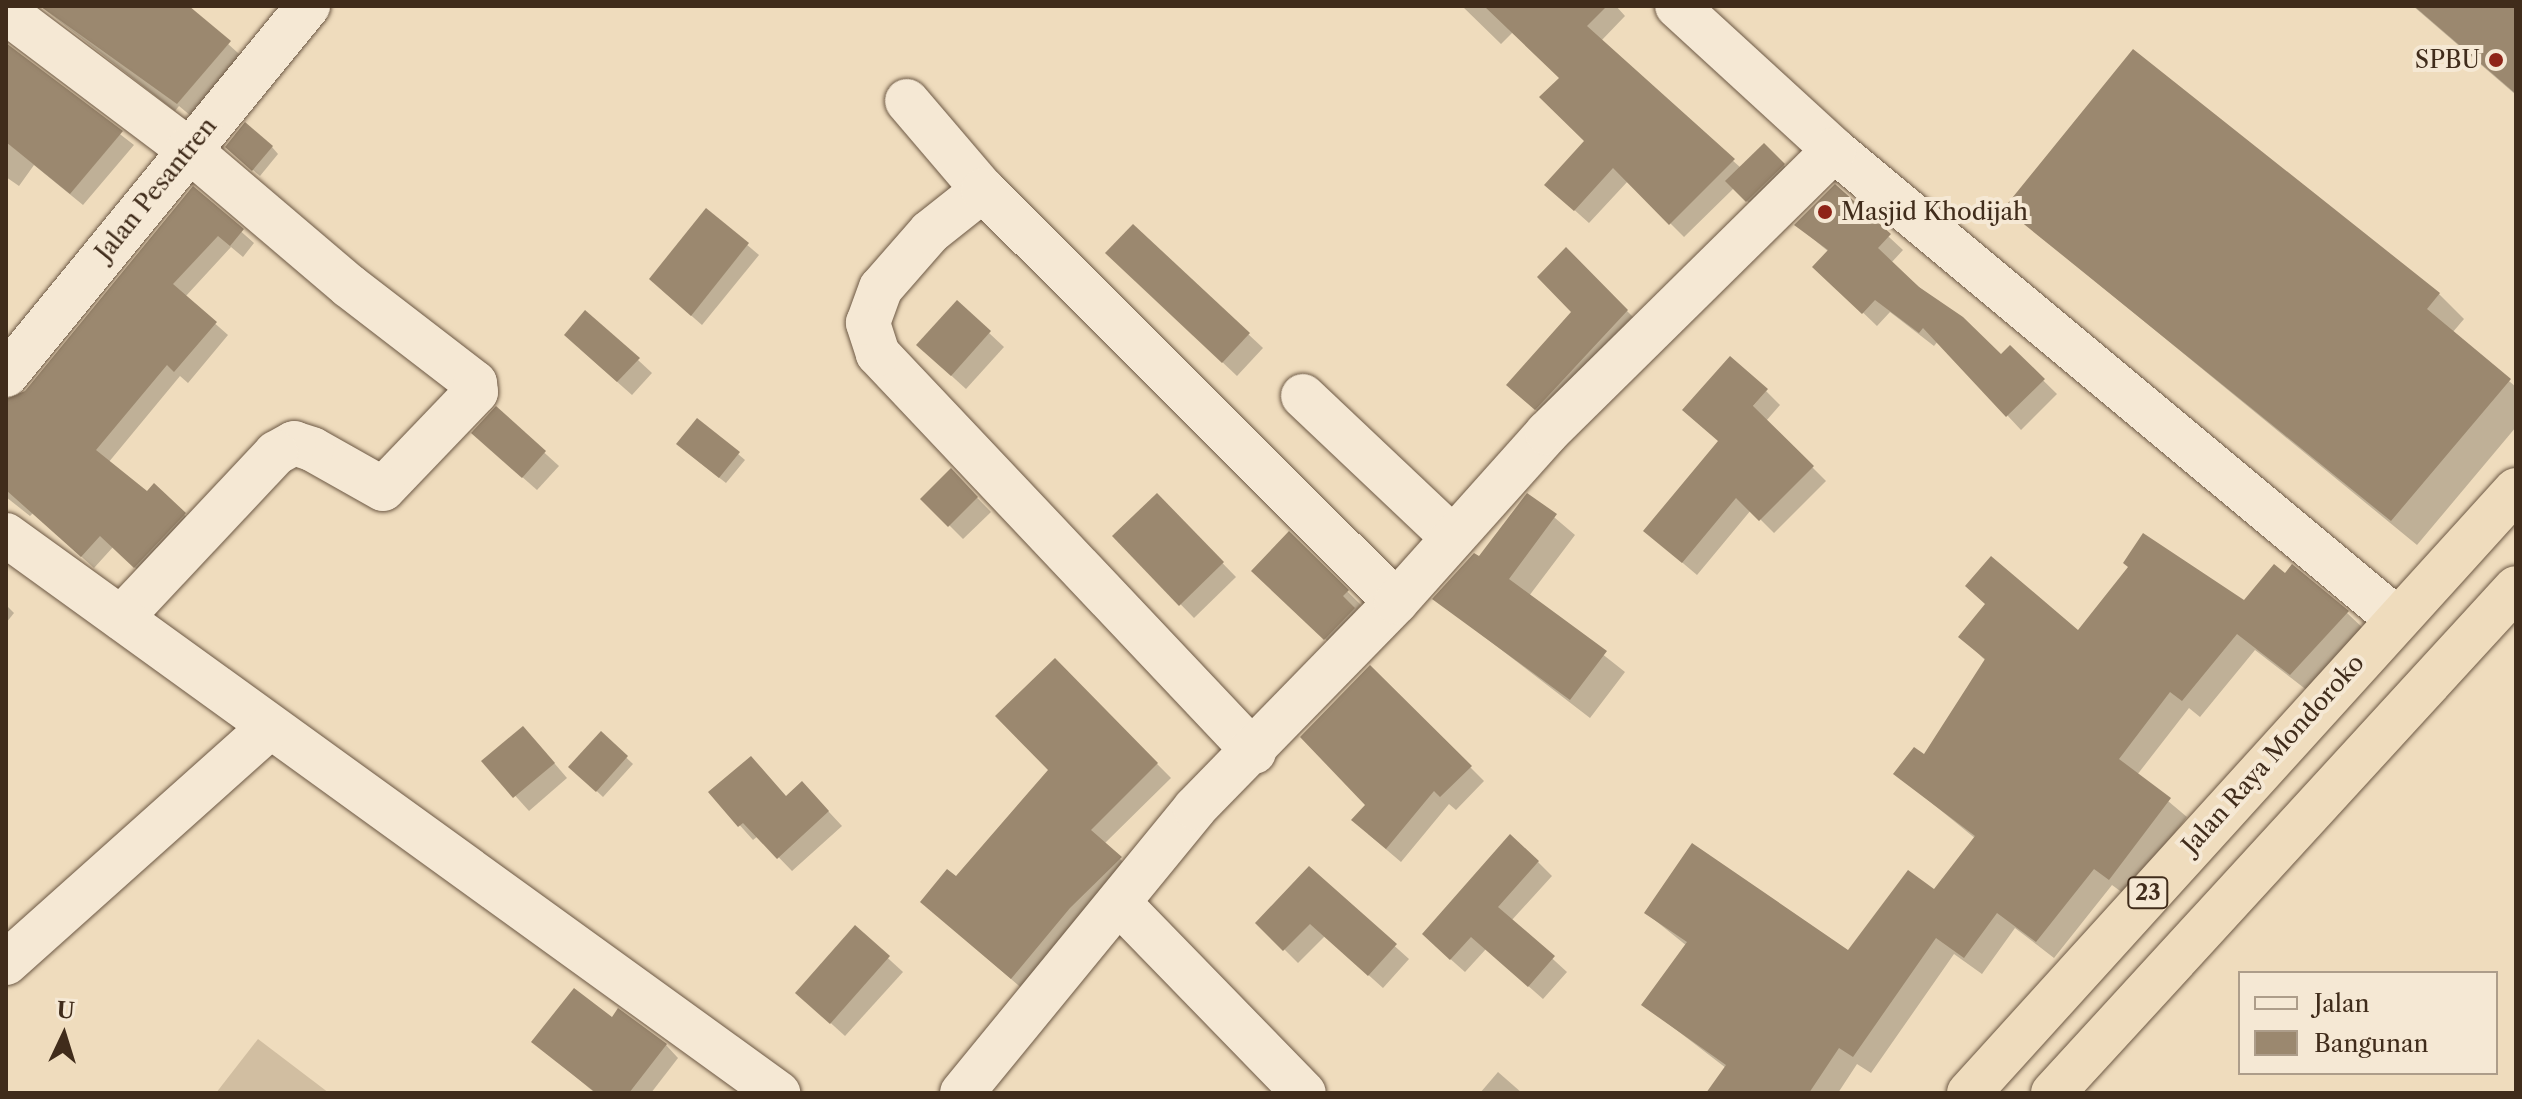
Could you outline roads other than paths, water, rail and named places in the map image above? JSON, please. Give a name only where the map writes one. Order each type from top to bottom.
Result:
[{"type":"highway","name":"Jalan Raya Mondoroko","points":[[1969,1093],[2327,694],[2516,490]]},
{"type":"highway","name":"23","points":[[2053,1093],[2516,588]]},
{"type":"highway","points":[[2327,694],[2377,738]]},
{"type":"street","name":"Jalan Pesantren","points":[[6,375],[308,6]]},
{"type":"street","points":[[1677,6],[1834,150],[2397,619]]},
{"type":"street","points":[[6,12],[188,149],[349,286],[468,373],[476,392],[383,489],[312,449],[294,443],[276,453],[121,618]]},
{"type":"street","points":[[907,101],[983,190],[1396,602]]},
{"type":"street","points":[[962,1093],[1195,808],[1254,752],[1396,602],[1547,433],[1834,150]]},
{"type":"street","points":[[983,190],[930,232],[881,288],[868,323],[878,354],[1254,752]]},
{"type":"street","points":[[1303,396],[1452,537]]},
{"type":"street","points":[[6,535],[778,1093]]},
{"type":"street","points":[[6,963],[270,727]]},
{"type":"street","points":[[1119,903],[1304,1093]]},
{"type":"place","name":"SPBU","points":[[2496,60]]},
{"type":"place","name":"Masjid Khodijah","points":[[1825,212]]}]
